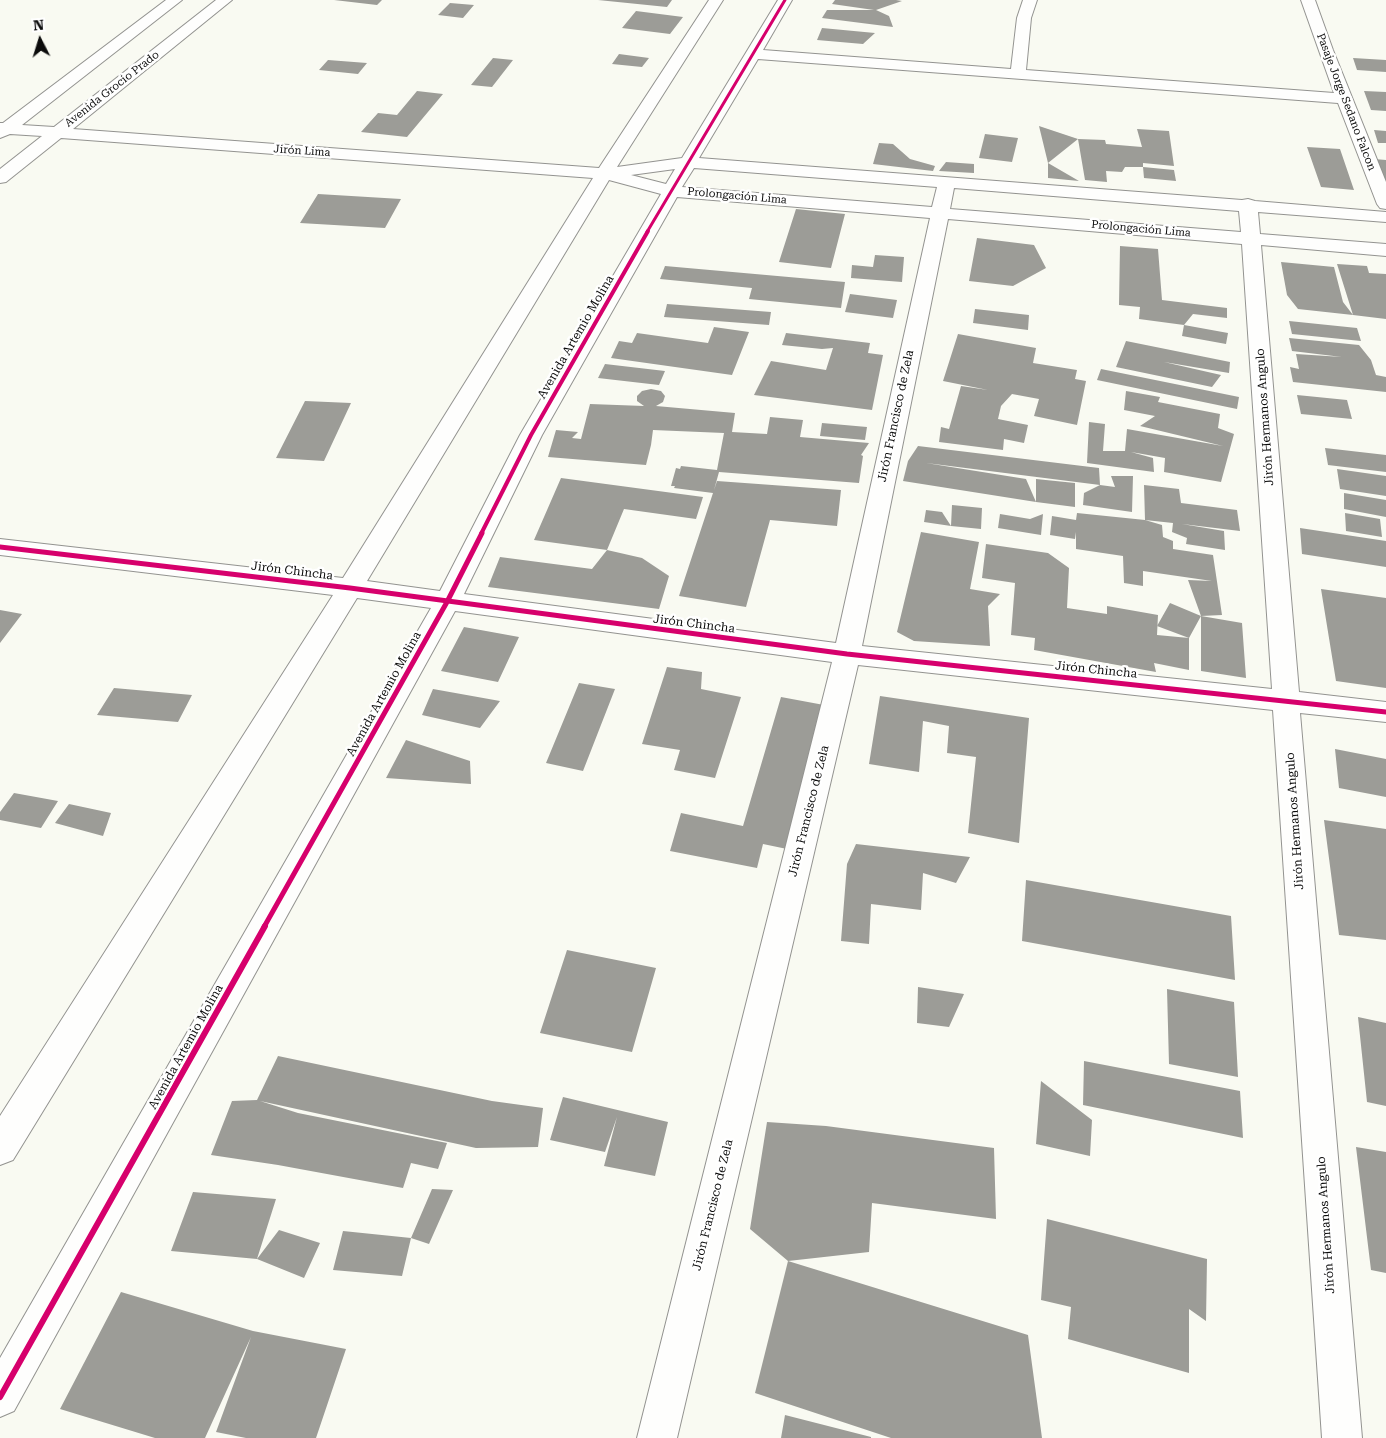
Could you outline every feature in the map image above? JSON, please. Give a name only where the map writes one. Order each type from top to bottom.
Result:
[{"type":"street","points":[[2,130],[174,0]]},
{"type":"street","name":"Avenida Grocio Prado","points":[[0,178],[225,0]]},
{"type":"street","points":[[0,1148],[350,588],[604,174],[716,0]]},
{"type":"street","name":"Avenida Artemio Molina","points":[[0,1397],[447,602],[531,435],[671,191],[755,54],[785,0]]},
{"type":"street","points":[[1018,74],[1024,18],[1030,0]]},
{"type":"street","name":"Pasaje Jorge Sedano Falcon","points":[[1308,0],[1325,50],[1386,204]]},
{"type":"street","points":[[755,54],[1344,99]]},
{"type":"street","name":"Jirón Lima","points":[[2,130],[57,132],[604,174]]},
{"type":"street","points":[[604,174],[689,162],[1248,204],[1386,217]]},
{"type":"street","name":"Prolongación Lima","points":[[604,174],[671,191],[1386,250]]},
{"type":"street","name":"Jirón Francisco de Zela","points":[[657,1438],[847,654],[947,181]]},
{"type":"street","name":"Jirón Hermanos Angulo","points":[[1248,204],[1342,1438]]},
{"type":"street","name":"Jirón Chincha","points":[[0,547],[350,588],[847,654],[1386,712]]},
{"type":"building","points":[[334,0],[382,0],[377,5]]},
{"type":"building","points":[[598,0],[672,0],[667,7]]},
{"type":"building","points":[[835,0],[902,1],[876,10],[889,16],[893,27],[822,18],[827,10],[874,10],[832,4]]},
{"type":"building","points":[[450,3],[474,5],[463,18],[438,15]]},
{"type":"building","points":[[636,11],[683,17],[670,34],[622,28]]},
{"type":"building","points":[[822,28],[875,33],[863,44],[817,40]]},
{"type":"building","points":[[619,54],[649,58],[642,67],[612,64]]},
{"type":"building","points":[[493,58],[513,60],[492,87],[471,85]]},
{"type":"building","points":[[1353,58],[1386,60],[1386,72],[1357,70]]},
{"type":"building","points":[[328,60],[367,63],[358,74],[319,70]]},
{"type":"building","points":[[417,91],[443,94],[407,137],[361,132],[378,113],[397,115]]},
{"type":"building","points":[[1364,91],[1386,92],[1386,111],[1371,110]]},
{"type":"building","points":[[1039,126],[1078,139],[1048,163]]},
{"type":"building","points":[[1137,129],[1169,131],[1174,166],[1143,163],[1143,167],[1125,167],[1122,172],[1106,171],[1107,182],[1085,180],[1078,139],[1105,140],[1106,144],[1142,147]]},
{"type":"building","points":[[1374,130],[1386,131],[1386,143],[1378,143]]},
{"type":"building","points":[[985,134],[1018,138],[1012,162],[979,158]]},
{"type":"building","points":[[879,143],[893,144],[910,159],[935,166],[933,171],[873,164]]},
{"type":"building","points":[[1307,147],[1340,149],[1354,190],[1321,187]]},
{"type":"building","points":[[1374,159],[1386,160],[1386,183]]},
{"type":"building","points":[[946,162],[974,164],[974,173],[939,171]]},
{"type":"building","points":[[1048,163],[1079,181],[1048,178]]},
{"type":"building","points":[[1143,167],[1174,170],[1176,181],[1144,178]]},
{"type":"building","points":[[318,194],[401,199],[385,228],[300,223]]},
{"type":"building","points":[[796,209],[845,214],[831,268],[779,262]]},
{"type":"building","points":[[977,238],[1034,245],[1046,268],[1013,286],[969,281]]},
{"type":"building","points":[[1120,246],[1158,249],[1162,300],[1227,308],[1227,318],[1193,314],[1184,325],[1139,319],[1140,307],[1119,305]]},
{"type":"building","points":[[875,255],[904,257],[902,282],[851,278],[852,265],[873,267]]},
{"type":"building","points":[[1281,262],[1334,267],[1343,302],[1353,315],[1298,309],[1287,295]]},
{"type":"building","points":[[1337,264],[1367,266],[1369,273],[1386,274],[1386,319],[1353,315]]},
{"type":"building","points":[[665,266],[845,282],[841,308],[749,299],[752,288],[660,279]]},
{"type":"building","points":[[850,294],[897,300],[893,318],[845,312]]},
{"type":"building","points":[[667,304],[771,312],[769,325],[664,317]]},
{"type":"building","points":[[975,309],[1029,315],[1028,330],[973,323]]},
{"type":"building","points":[[1289,321],[1357,328],[1361,341],[1292,334]]},
{"type":"building","points":[[1184,325],[1228,333],[1226,344],[1182,336]]},
{"type":"building","points":[[714,327],[749,332],[732,375],[611,358],[619,341],[632,343],[637,333],[708,343]]},
{"type":"building","points":[[786,333],[870,343],[868,353],[883,355],[872,410],[754,395],[771,361],[826,370],[833,348],[822,349],[782,345]]},
{"type":"building","points":[[958,334],[1036,348],[1033,363],[1077,370],[1075,379],[1086,381],[1077,425],[1034,416],[1039,399],[1012,394],[1001,406],[998,419],[1028,425],[1024,443],[1004,439],[1003,450],[939,442],[941,427],[949,429],[961,386],[988,390],[943,381]]},
{"type":"building","points":[[1289,338],[1359,345],[1371,360],[1376,375],[1386,377],[1386,392],[1293,382],[1290,367],[1299,369],[1296,354],[1342,357],[1292,351]]},
{"type":"building","points":[[1126,341],[1230,362],[1229,373],[1164,362],[1221,375],[1212,387],[1116,367]]},
{"type":"building","points":[[605,364],[665,371],[659,385],[598,378]]},
{"type":"building","points":[[1101,369],[1239,397],[1237,409],[1097,380]]},
{"type":"building","points":[[651,389],[661,391],[665,396],[663,402],[656,406],[735,413],[732,432],[767,434],[770,417],[803,420],[800,437],[869,443],[861,455],[863,456],[859,483],[719,472],[714,490],[717,481],[841,490],[837,526],[770,520],[746,607],[679,596],[713,493],[671,486],[676,468],[680,469],[681,466],[717,470],[724,433],[653,430],[646,465],[548,457],[556,430],[578,432],[572,438],[581,439],[590,404],[644,406],[637,401],[637,396],[642,391]]},
{"type":"building","points":[[1126,391],[1160,397],[1158,402],[1220,414],[1218,428],[1234,434],[1221,482],[1164,472],[1165,458],[1131,452],[1153,458],[1154,472],[1087,463],[1089,422],[1105,424],[1103,451],[1125,451],[1127,429],[1223,446],[1140,426],[1155,416],[1124,410]]},
{"type":"building","points":[[1297,395],[1347,400],[1352,419],[1301,414]]},
{"type":"building","points":[[305,401],[351,403],[324,461],[276,458]]},
{"type":"building","points":[[822,423],[867,427],[865,440],[820,436]]},
{"type":"building","points":[[918,446],[1099,468],[1100,485],[926,463],[1026,479],[1036,502],[903,481],[908,461]]},
{"type":"building","points":[[1325,448],[1386,455],[1386,472],[1328,465]]},
{"type":"building","points":[[1337,469],[1386,476],[1386,496],[1340,489]]},
{"type":"building","points":[[1111,476],[1133,476],[1132,512],[1083,505],[1084,493],[1100,485],[1115,487]]},
{"type":"building","points":[[561,478],[703,497],[696,519],[624,509],[607,550],[534,540]]},
{"type":"building","points":[[1036,479],[1075,483],[1075,507],[1036,502]]},
{"type":"building","points":[[1144,485],[1179,489],[1181,503],[1237,510],[1240,531],[1182,524],[1224,531],[1225,550],[1186,544],[1187,538],[1172,532],[1173,523],[1145,520]]},
{"type":"building","points":[[1344,493],[1386,500],[1386,517],[1344,509]]},
{"type":"building","points":[[952,505],[982,508],[981,529],[951,526]]},
{"type":"building","points":[[926,510],[942,512],[951,526],[924,522]]},
{"type":"building","points":[[1077,513],[1145,520],[1162,525],[1163,537],[1173,541],[1173,549],[1213,555],[1222,615],[1201,616],[1188,580],[1212,581],[1143,571],[1143,586],[1124,583],[1123,556],[1076,549],[1076,532],[1075,539],[1050,535],[1052,516],[1076,520]]},
{"type":"building","points":[[1345,513],[1380,519],[1382,537],[1346,531]]},
{"type":"building","points":[[1000,514],[1030,519],[1043,514],[1041,535],[998,528]]},
{"type":"building","points":[[1300,528],[1386,541],[1386,567],[1302,554]]},
{"type":"building","points":[[921,532],[979,542],[970,589],[1000,594],[988,606],[990,646],[914,641],[897,632]]},
{"type":"building","points":[[986,544],[1048,553],[1069,568],[1067,608],[1107,614],[1107,606],[1158,615],[1157,635],[1189,638],[1189,670],[1154,663],[1156,672],[1034,650],[1035,638],[1011,635],[1015,583],[982,578]]},
{"type":"building","points":[[607,550],[642,558],[669,576],[659,609],[488,587],[500,557],[592,569]]},
{"type":"building","points":[[1321,589],[1386,598],[1386,688],[1336,681]]},
{"type":"building","points":[[1170,603],[1201,616],[1189,638],[1157,626]]},
{"type":"building","points":[[0,610],[22,614],[0,643]]},
{"type":"building","points":[[1201,616],[1242,623],[1246,678],[1201,671]]},
{"type":"building","points":[[464,627],[519,637],[498,682],[441,671]]},
{"type":"building","points":[[667,667],[702,672],[701,689],[741,697],[715,778],[674,770],[680,750],[642,744]]},
{"type":"building","points":[[579,683],[615,689],[583,771],[546,763]]},
{"type":"building","points":[[114,688],[192,695],[178,722],[97,715]]},
{"type":"building","points":[[433,689],[500,701],[480,728],[422,715]]},
{"type":"building","points":[[880,696],[1029,718],[1019,843],[968,833],[976,757],[947,753],[949,726],[923,721],[919,772],[869,764]]},
{"type":"building","points":[[781,697],[824,705],[787,849],[763,844],[757,868],[670,851],[681,813],[743,826]]},
{"type":"building","points":[[406,740],[470,761],[471,784],[386,778]]},
{"type":"building","points":[[1335,749],[1386,759],[1386,797],[1339,788]]},
{"type":"building","points":[[14,793],[58,801],[41,828],[0,820],[0,812]]},
{"type":"building","points":[[69,804],[111,813],[103,836],[55,823]]},
{"type":"building","points":[[1324,820],[1386,829],[1386,940],[1339,935]]},
{"type":"building","points":[[856,844],[970,857],[956,883],[923,873],[921,910],[871,904],[869,944],[841,941],[847,864]]},
{"type":"building","points":[[1026,880],[1231,916],[1235,980],[1022,941]]},
{"type":"building","points":[[567,950],[656,968],[632,1052],[540,1033]]},
{"type":"building","points":[[918,987],[964,994],[949,1027],[917,1023]]},
{"type":"building","points":[[1167,989],[1234,1002],[1238,1077],[1169,1064]]},
{"type":"building","points":[[1358,1017],[1386,1023],[1386,1106],[1367,1102]]},
{"type":"building","points":[[278,1056],[492,1101],[543,1108],[538,1147],[476,1148],[260,1101],[298,1113],[447,1143],[438,1169],[411,1163],[403,1188],[211,1155],[232,1101],[257,1100]]},
{"type":"building","points":[[1084,1061],[1240,1091],[1243,1138],[1083,1105]]},
{"type":"building","points":[[1041,1081],[1092,1120],[1090,1156],[1036,1144]]},
{"type":"building","points":[[563,1097],[668,1122],[655,1176],[604,1166],[617,1117],[605,1152],[550,1140]]},
{"type":"building","points":[[767,1122],[826,1126],[994,1148],[996,1219],[872,1203],[869,1252],[788,1261],[750,1229]]},
{"type":"building","points":[[1356,1147],[1386,1152],[1386,1273],[1371,1270]]},
{"type":"building","points":[[432,1189],[453,1190],[429,1244],[411,1238]]},
{"type":"building","points":[[193,1192],[276,1199],[257,1259],[171,1251]]},
{"type":"building","points":[[1047,1219],[1207,1259],[1206,1321],[1189,1309],[1189,1373],[1068,1339],[1071,1307],[1041,1300]]},
{"type":"building","points":[[279,1230],[320,1243],[304,1278],[257,1259]]},
{"type":"building","points":[[343,1231],[411,1238],[402,1276],[333,1270]]},
{"type":"building","points":[[788,1261],[1028,1335],[1042,1438],[891,1438],[755,1393]]},
{"type":"building","points":[[121,1292],[253,1331],[346,1349],[316,1438],[246,1438],[216,1432],[251,1337],[205,1438],[155,1438],[60,1409]]},
{"type":"building","points":[[785,1415],[871,1437],[871,1438],[781,1438]]},
{"type":"cycle path","points":[[0,1397],[447,602],[531,435],[671,191],[785,0]]},
{"type":"cycle path","points":[[0,547],[350,588],[847,654],[1386,712]]}]
